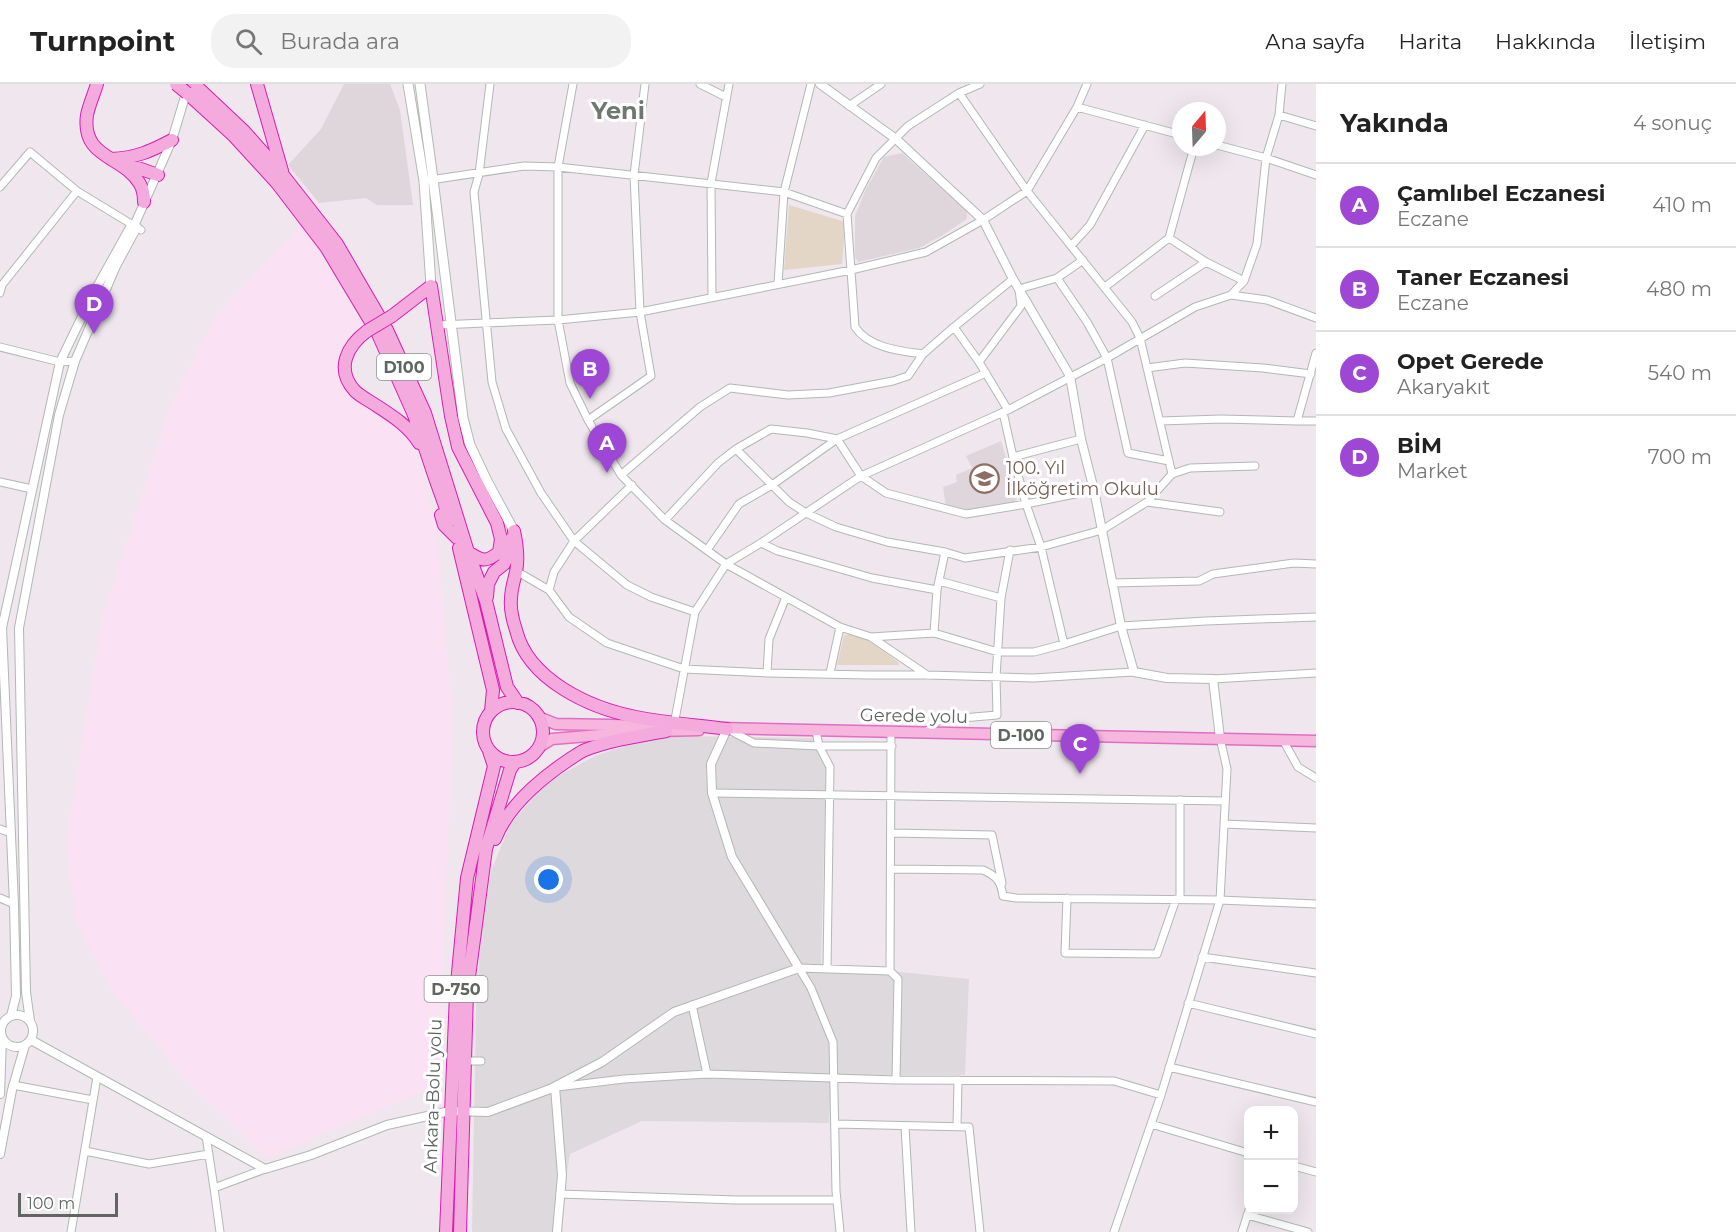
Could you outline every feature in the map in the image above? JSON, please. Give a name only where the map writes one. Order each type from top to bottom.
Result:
[{"type":"highway","points":[[99,84],[88,113],[89,138],[96,149],[129,171],[140,183],[144,202]]},
{"type":"highway","name":"D100","points":[[176,84],[190,87],[243,130],[283,175],[337,244],[387,330],[425,414],[486,602],[507,687],[518,703],[526,705],[538,717]]},
{"type":"highway","points":[[257,84],[283,175]]},
{"type":"highway","name":"D100","points":[[190,87],[277,183],[326,247],[378,334],[414,415],[457,538],[493,690],[491,711],[483,726],[485,743],[489,751]]},
{"type":"highway","points":[[111,159],[148,153],[172,140]]},
{"type":"highway","points":[[111,159],[158,175]]},
{"type":"highway","points":[[457,538],[444,525],[420,445],[414,434],[393,416],[355,391],[347,379],[345,368],[345,358],[355,340],[392,316],[431,285],[451,416],[458,447],[497,523],[501,539],[499,552],[491,558],[481,560],[468,552]]},
{"type":"highway","points":[[514,531],[517,545],[516,571],[510,600],[516,633],[530,661],[554,683],[597,706],[672,727],[727,729]]},
{"type":"highway","points":[[486,602],[488,584],[494,572],[504,564],[514,531]]},
{"type":"highway","points":[[491,711],[508,702],[518,703]]},
{"type":"highway","points":[[489,751],[505,761],[515,762],[533,754],[539,747],[543,732],[538,717]]},
{"type":"highway","points":[[483,871],[500,828],[521,800],[549,773],[584,750],[672,727]]},
{"type":"highway","name":"Ankara-Bolu yolu","points":[[460,1232],[456,1111],[456,994],[467,878],[494,766],[489,751]]},
{"type":"highway","name":"Ankara-Bolu yolu","points":[[446,1232],[456,1111],[464,1061],[467,992],[486,849],[498,805],[515,762]]},
{"type":"main road","points":[[408,84],[429,180],[431,285]]},
{"type":"main road","points":[[420,84],[429,180],[463,418],[470,445],[514,531]]},
{"type":"main road","name":"D100","points":[[538,717],[556,724],[672,727]]},
{"type":"main road","points":[[539,747],[552,739],[672,727]]},
{"type":"main road","name":"Gerede yolu","points":[[727,729],[1316,741]]},
{"type":"street","points":[[490,84],[479,174],[474,192],[492,382],[506,429],[541,493],[574,541],[627,585],[651,597],[695,612]]},
{"type":"street","points":[[573,84],[558,167],[558,320],[570,383],[588,420],[621,475],[665,520],[726,564],[840,627],[871,637],[927,675]]},
{"type":"street","points":[[588,420],[651,376],[640,312],[634,175],[645,84]]},
{"type":"street","points":[[700,84],[726,97]]},
{"type":"street","points":[[712,297],[711,183],[729,84]]},
{"type":"street","points":[[778,284],[784,192],[812,84]]},
{"type":"street","points":[[820,84],[896,139],[983,220],[1013,279],[1070,376],[1121,627],[1134,672]]},
{"type":"street","points":[[849,106],[881,84]]},
{"type":"street","points":[[923,354],[896,351],[860,335],[855,327],[847,214],[876,158],[908,126],[958,93],[980,84]]},
{"type":"street","points":[[438,325],[558,320],[640,312],[851,270],[926,252],[983,220],[1027,191],[1077,107],[1086,84]]},
{"type":"street","points":[[1231,295],[1244,281],[1257,244],[1266,158],[1278,116],[1282,84]]},
{"type":"street","points":[[0,1154],[13,1084],[34,1030],[30,1021],[26,992],[20,628],[59,415],[75,361],[158,175],[190,87]]},
{"type":"street","points":[[958,93],[1027,191],[1132,322],[1140,338],[1172,474]]},
{"type":"street","points":[[1077,107],[1172,132]]},
{"type":"street","points":[[1278,116],[1316,126]]},
{"type":"street","points":[[1071,246],[1090,225],[1145,125]]},
{"type":"street","points":[[1226,147],[1316,175]]},
{"type":"street","points":[[0,187],[30,152],[77,191],[136,227]]},
{"type":"street","points":[[1105,287],[1168,238],[1191,156]]},
{"type":"street","points":[[429,180],[525,166],[558,167],[784,192],[847,214]]},
{"type":"street","points":[[1,287],[77,191]]},
{"type":"street","points":[[10,1016],[16,996],[14,904],[1,628],[60,362],[93,294],[136,227]]},
{"type":"street","points":[[1168,238],[1206,262],[1244,281]]},
{"type":"street","points":[[1019,289],[1058,278],[1083,260]]},
{"type":"street","points":[[1155,296],[1206,262]]},
{"type":"street","points":[[1058,278],[1107,358],[1128,453],[1169,460]]},
{"type":"street","points":[[621,475],[700,407],[730,388],[788,395],[829,393],[908,376],[923,354],[1013,279]]},
{"type":"street","points":[[979,362],[1021,306],[1019,289]]},
{"type":"street","points":[[672,727],[695,612],[726,564],[861,476],[1006,411],[1107,358],[1196,307],[1231,295],[1267,300],[1316,318]]},
{"type":"street","points":[[954,327],[979,362],[1006,411],[1013,457],[1041,547],[1064,644]]},
{"type":"street","points":[[0,347],[60,362],[75,361]]},
{"type":"street","points":[[1297,421],[1316,353]]},
{"type":"street","points":[[1147,368],[1185,363],[1263,368],[1311,374]]},
{"type":"street","points":[[707,550],[739,504],[772,485],[837,439],[986,374]]},
{"type":"street","points":[[1160,421],[1316,422]]},
{"type":"street","points":[[665,520],[718,463],[736,449],[771,429],[837,439],[861,476],[886,493],[966,514],[1094,490]]},
{"type":"street","points":[[1013,457],[1081,439]]},
{"type":"street","points":[[736,449],[789,502],[806,513],[836,527],[887,542],[945,552],[965,558],[1041,547],[1102,530],[1147,502],[1172,474],[1190,468],[1255,466]]},
{"type":"street","points":[[0,482],[32,489]]},
{"type":"street","points":[[549,590],[554,572],[574,541],[632,485]]},
{"type":"street","points":[[1147,502],[1220,513]]},
{"type":"street","points":[[761,543],[778,551],[872,578],[937,590]]},
{"type":"street","points":[[925,733],[939,720],[997,715],[996,677],[1001,597],[1010,550]]},
{"type":"street","points":[[934,633],[937,590],[945,552]]},
{"type":"street","points":[[1112,583],[1199,581],[1213,574],[1294,563],[1316,564]]},
{"type":"street","points":[[516,571],[549,590],[569,616],[607,643],[684,669],[767,673],[1034,678],[1134,672],[1167,678],[1213,679],[1316,673]]},
{"type":"street","points":[[939,581],[1001,597]]},
{"type":"street","points":[[767,673],[769,639],[786,597]]},
{"type":"street","points":[[871,637],[934,633],[998,652],[1034,652],[1121,627],[1316,616]]},
{"type":"street","points":[[830,673],[840,627]]},
{"type":"street","points":[[1,628],[20,628]]},
{"type":"street","points":[[1114,1232],[1161,1095],[1220,900],[1227,769],[1220,738],[1213,679]]},
{"type":"street","points":[[840,1232],[837,1200],[833,1042],[811,988],[732,856],[712,793],[711,764],[727,729],[754,743],[892,746]]},
{"type":"street","points":[[816,731],[819,746],[830,767],[827,968]]},
{"type":"street","points":[[891,732],[890,970],[898,979],[896,1080]]},
{"type":"street","points":[[1283,740],[1298,767],[1316,778]]},
{"type":"street","points":[[712,793],[1225,801]]},
{"type":"street","points":[[1067,898],[1065,952],[1157,954],[1178,899],[1180,800]]},
{"type":"street","points":[[1224,824],[1316,828]]},
{"type":"street","points":[[0,829],[11,833]]},
{"type":"street","points":[[892,833],[992,836],[1003,896],[1316,904]]},
{"type":"street","points":[[891,869],[983,870],[1002,883]]},
{"type":"street","points":[[0,898],[14,904]]},
{"type":"street","points":[[1202,957],[1316,973]]},
{"type":"street","points":[[214,1188],[311,1155],[387,1125],[456,1111],[488,1112],[555,1087],[602,1062],[674,1012],[799,968],[890,970]]},
{"type":"street","points":[[1188,1003],[1316,1034]]},
{"type":"street","points":[[692,1005],[707,1074]]},
{"type":"street","points":[[0,1094],[1,1026],[10,1016],[21,1015],[30,1021]]},
{"type":"street","points":[[2,1037],[15,1047],[28,1042],[265,1169]]},
{"type":"street","points":[[464,1061],[480,1061]]},
{"type":"street","points":[[1169,1067],[1316,1102]]},
{"type":"street","points":[[555,1087],[624,1079],[707,1074],[834,1079],[1114,1081],[1161,1095]]},
{"type":"street","points":[[71,1232],[97,1077]]},
{"type":"street","points":[[957,1126],[958,1080]]},
{"type":"street","points":[[13,1084],[93,1100]]},
{"type":"street","points":[[555,1087],[562,1175],[556,1232]]},
{"type":"street","points":[[1151,1124],[1244,1151]]},
{"type":"street","points":[[835,1125],[969,1127],[980,1232]]},
{"type":"street","points":[[905,1126],[911,1232]]},
{"type":"street","points":[[206,1136],[220,1232]]},
{"type":"street","points":[[85,1151],[149,1164],[209,1154]]},
{"type":"street","points":[[1298,1167],[1316,1172]]},
{"type":"street","points":[[560,1194],[736,1200],[837,1200]]},
{"type":"street","points":[[1242,1232],[1247,1214]]},
{"type":"street","points":[[1254,1214],[1308,1232]]},
{"type":"shaded area","points":[[344,84],[390,84],[400,110],[413,205],[377,205],[366,198],[319,203],[288,165],[321,129]]},
{"type":"shaded area","points":[[902,153],[967,211],[967,219],[919,248],[858,262],[855,256],[855,216],[866,189],[884,157]]},
{"type":"shaded area","points":[[789,205],[842,221],[845,227],[842,264],[784,270]]},
{"type":"shaded area","points":[[301,225],[364,326],[352,333],[343,344],[339,356],[339,368],[343,387],[360,406],[396,427],[413,443],[436,524],[453,721],[438,1085],[266,1158],[182,1076],[111,989],[76,922],[66,843],[102,618],[171,404],[215,317]]},
{"type":"shaded area","name":"100. Yıl İlköğretim Okulu","points":[[1001,441],[1018,497],[1012,504],[962,510],[946,506],[943,487],[957,482],[956,475],[972,468],[966,456]]},
{"type":"shaded area","points":[[844,635],[866,640],[899,665],[837,665]]},
{"type":"shaded area","points":[[678,736],[812,738],[826,768],[821,964],[969,979],[965,1075],[831,1075],[829,1123],[642,1121],[570,1154],[557,1232],[472,1232],[476,1009],[481,935],[491,871],[511,823],[546,783],[595,756],[646,739]]},
{"type":"place","name":"BİM","points":[[94,334]]},
{"type":"place","name":"Taner Eczanesi","points":[[590,399]]},
{"type":"place","name":"Çamlıbel Eczanesi","points":[[607,473]]},
{"type":"place","name":"100. Yıl İlköğretim Okulu","points":[[985,478]]},
{"type":"place","name":"Opet Gerede","points":[[1080,774]]},
{"type":"district","name":"Yeni","points":[[618,111]]}]
